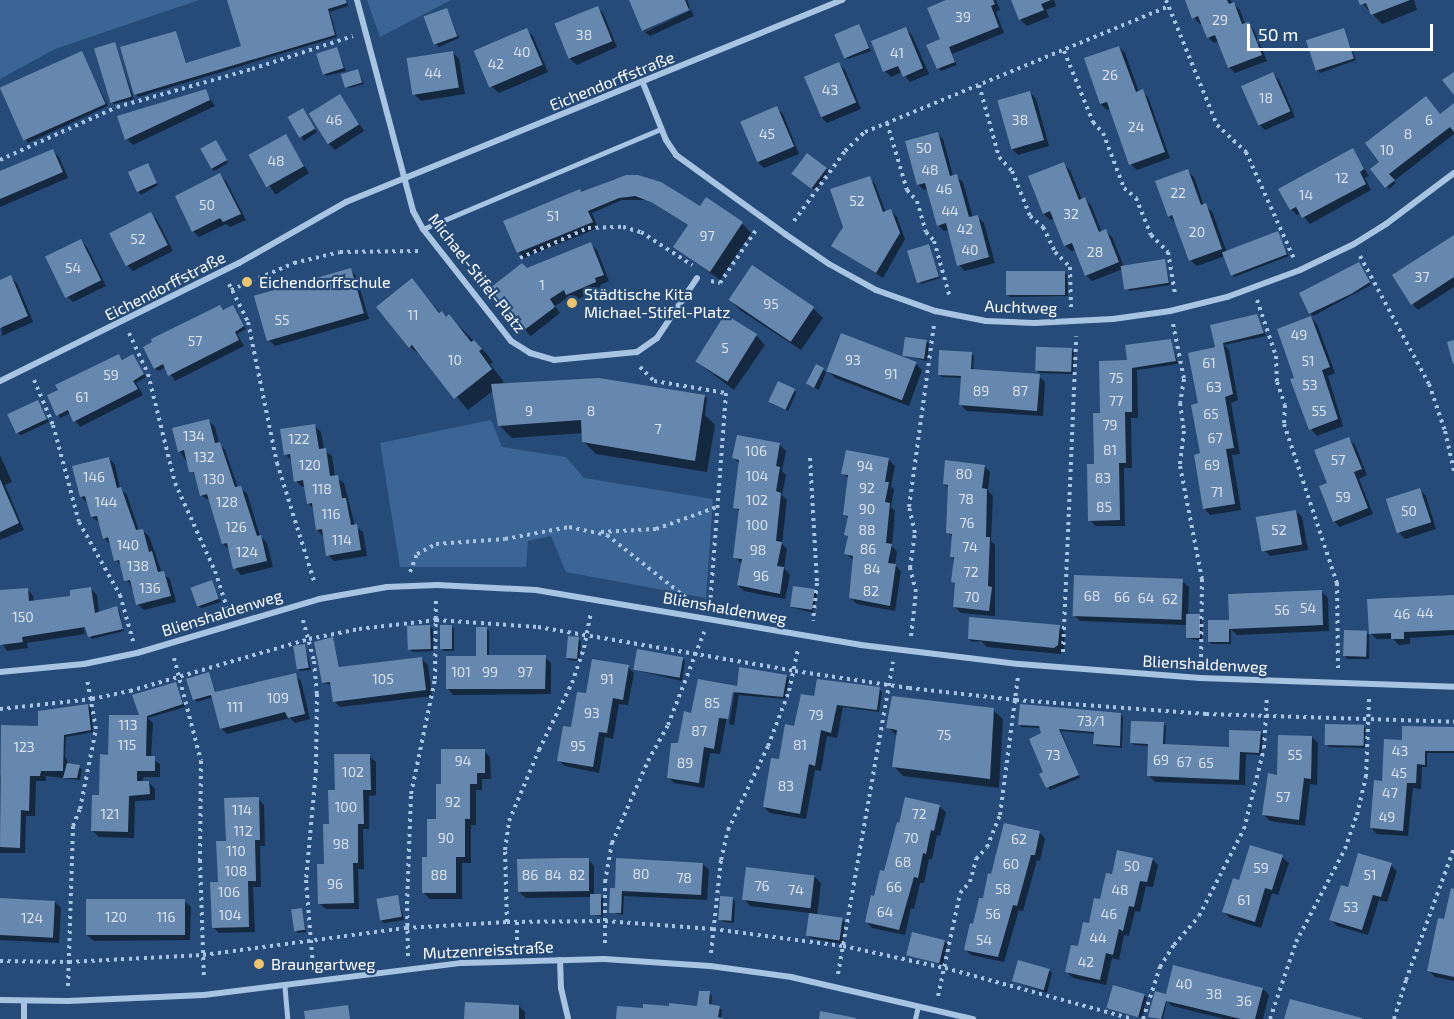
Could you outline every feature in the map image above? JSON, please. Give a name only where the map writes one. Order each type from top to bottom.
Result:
[{"type":"street","points":[[357,0],[404,179]]},
{"type":"street","name":"Eichendorffstraße","points":[[0,381],[222,272],[323,214],[643,83],[827,3],[842,0]]},
{"type":"street","name":"Auchtweg","points":[[643,83],[661,129],[671,148],[684,162],[829,264],[876,290],[917,305],[956,316],[1011,323],[1071,323],[1170,311],[1253,289],[1354,244],[1386,224],[1454,173]]},
{"type":"street","name":"Michael-Stifel-Platz","points":[[404,179],[413,211],[423,229],[504,333],[520,348],[554,360],[629,354],[645,348],[657,338],[697,278]]},
{"type":"street","name":"Blienshaldenweg","points":[[0,672],[84,664],[137,653],[319,599],[407,586],[513,587],[895,650],[1019,664],[1200,678],[1454,687]]},
{"type":"street","name":"Mutzenreisstraße","points":[[0,1000],[68,1001],[204,995],[285,987],[409,968],[518,960],[604,959],[710,966],[835,986],[973,1019]]},
{"type":"street","points":[[560,960],[561,988],[568,1019]]},
{"type":"street","points":[[24,1002],[24,1019]]},
{"type":"lane","points":[[423,229],[661,129]]},
{"type":"lane","points":[[285,987],[288,1019]]},
{"type":"lane","points":[[915,1019],[918,1006]]},
{"type":"path","points":[[1166,0],[1217,125],[1246,152],[1300,270]]},
{"type":"path","points":[[785,234],[853,143],[865,132],[1169,6]]},
{"type":"path","points":[[0,159],[117,107],[252,69],[366,32]]},
{"type":"path","points":[[1064,51],[1093,122],[1103,133],[1124,188],[1136,198],[1151,235],[1168,252],[1178,309]]},
{"type":"path","points":[[979,85],[999,157],[1012,171],[1030,216],[1045,229],[1055,252],[1070,267],[1071,323]]},
{"type":"path","points":[[887,123],[907,190],[917,201],[926,232],[934,241],[956,316]]},
{"type":"path","points":[[520,258],[588,228],[623,227],[641,232],[692,265],[697,278]]},
{"type":"path","points":[[720,283],[752,236]]},
{"type":"path","points":[[1354,244],[1396,318],[1429,384],[1445,431],[1454,471]]},
{"type":"path","points":[[231,290],[294,263],[340,252],[440,251]]},
{"type":"path","points":[[222,272],[248,322],[277,463],[314,578]]},
{"type":"path","points":[[1253,289],[1275,351],[1277,382],[1285,405],[1284,424],[1337,583],[1338,684]]},
{"type":"path","points":[[1170,311],[1184,379],[1180,403],[1184,431],[1180,466],[1202,579],[1200,678]]},
{"type":"path","points":[[123,322],[148,374],[175,483],[215,571],[232,623]]},
{"type":"path","points":[[911,632],[916,592],[910,568],[915,533],[909,507],[933,331]]},
{"type":"path","points":[[1061,668],[1076,345]]},
{"type":"path","points":[[604,959],[605,882],[612,843],[643,772],[668,725],[709,619],[726,393],[654,381],[629,354]]},
{"type":"path","points":[[28,369],[53,425],[79,522],[120,595],[128,626]]},
{"type":"path","points":[[810,458],[817,583],[810,637]]},
{"type":"path","points":[[407,586],[413,560],[422,550],[436,544],[505,539],[557,528],[600,532],[656,530],[717,507]]},
{"type":"path","points":[[600,532],[623,546],[709,619]]},
{"type":"path","points":[[409,968],[406,928],[412,785],[434,689],[436,620]]},
{"type":"path","points":[[0,709],[92,699],[130,691],[309,639],[359,629],[436,620],[498,623],[587,634],[795,671],[1017,700],[1267,716],[1454,722]]},
{"type":"path","points":[[507,922],[505,850],[509,821],[539,750],[572,683],[587,634]]},
{"type":"path","points":[[710,966],[721,860],[728,830],[768,746],[795,671],[800,635]]},
{"type":"path","points":[[309,639],[316,673],[317,734],[316,770],[306,862],[306,899],[315,982]]},
{"type":"path","points":[[835,986],[895,650]]},
{"type":"path","points":[[68,1001],[73,826],[80,809],[96,729],[84,664]]},
{"type":"path","points":[[935,1010],[960,893],[970,882],[976,859],[987,847],[1000,815],[1017,700],[1019,664]]},
{"type":"path","points":[[180,675],[201,762],[204,995]]},
{"type":"path","points":[[1143,1019],[1160,967],[1174,945],[1199,916],[1244,829],[1259,779],[1267,716],[1268,681]]},
{"type":"path","points":[[1270,1019],[1296,942],[1345,849],[1357,815],[1365,787],[1370,685]]},
{"type":"path","points":[[1394,1019],[1454,848]]},
{"type":"path","points":[[0,961],[69,962],[203,956],[406,928],[507,922],[605,921],[713,928],[843,945],[945,968],[1132,1019]]},
{"type":"path","points":[[518,922],[518,960]]},
{"type":"shaded area","points":[[0,0],[199,0],[55,49],[0,79]]},
{"type":"shaded area","points":[[367,0],[451,0],[380,37]]},
{"type":"shaded area","points":[[491,420],[502,447],[566,457],[584,478],[713,499],[706,598],[566,572],[551,536],[528,541],[526,567],[400,567],[380,443]]},
{"type":"building","points":[[227,0],[346,0],[347,3],[328,9],[335,35],[134,95],[120,47],[176,31],[186,63],[241,46]]},
{"type":"building","points":[[629,0],[685,0],[689,10],[642,31]]},
{"type":"building","points":[[946,0],[993,0],[995,4],[991,6],[999,27],[949,47],[955,62],[937,69],[926,45],[940,39],[927,8]]},
{"type":"building","points":[[1011,0],[1051,0],[1041,4],[1044,10],[1019,20]]},
{"type":"building","points":[[1185,0],[1227,0],[1229,4],[1234,2],[1242,24],[1249,22],[1262,55],[1228,68],[1215,35],[1207,38],[1198,16],[1192,19]]},
{"type":"building","points":[[1358,0],[1410,0],[1371,15],[1366,3],[1360,5]]},
{"type":"building","points":[[598,6],[612,41],[569,59],[554,24]]},
{"type":"building","points":[[447,8],[457,36],[434,45],[424,17]]},
{"type":"building","points":[[859,24],[869,48],[844,58],[834,35]]},
{"type":"building","points":[[906,27],[923,68],[903,77],[898,66],[883,72],[871,41]]},
{"type":"building","points":[[527,28],[543,65],[489,87],[474,51]]},
{"type":"building","points":[[1344,28],[1354,58],[1316,71],[1306,40]]},
{"type":"building","points":[[115,42],[132,97],[111,103],[94,48]]},
{"type":"building","points":[[1119,46],[1136,92],[1143,89],[1165,152],[1129,165],[1107,102],[1100,104],[1084,58]]},
{"type":"building","points":[[337,47],[344,68],[323,75],[316,54]]},
{"type":"building","points":[[82,51],[106,104],[23,141],[0,88]]},
{"type":"building","points":[[453,51],[459,88],[412,95],[407,58]]},
{"type":"building","points":[[839,62],[856,103],[821,117],[804,77]]},
{"type":"building","points":[[358,69],[362,82],[345,88],[341,74]]},
{"type":"building","points":[[1273,72],[1290,111],[1259,126],[1241,86]]},
{"type":"building","points":[[1454,72],[1454,95],[1442,80]]},
{"type":"building","points":[[206,89],[210,100],[125,140],[117,116]]},
{"type":"building","points":[[1030,91],[1044,140],[1011,149],[997,100]]},
{"type":"building","points":[[340,94],[359,125],[328,144],[309,114]]},
{"type":"building","points":[[1426,96],[1440,114],[1454,103],[1454,132],[1450,127],[1389,174],[1395,180],[1385,188],[1370,169],[1379,162],[1365,143]]},
{"type":"building","points":[[777,106],[794,147],[757,162],[740,122]]},
{"type":"building","points":[[303,108],[315,129],[299,138],[287,117]]},
{"type":"building","points":[[938,132],[950,176],[957,174],[969,217],[978,215],[989,257],[957,266],[946,223],[937,226],[925,183],[917,185],[905,141]]},
{"type":"building","points":[[286,134],[304,166],[266,187],[248,155]]},
{"type":"building","points":[[216,140],[227,160],[211,169],[200,149]]},
{"type":"building","points":[[1353,148],[1364,169],[1360,172],[1366,184],[1302,218],[1296,207],[1290,210],[1278,189]]},
{"type":"building","points":[[53,149],[63,172],[0,199],[0,171]]},
{"type":"building","points":[[807,153],[827,168],[811,189],[791,174]]},
{"type":"building","points":[[1064,162],[1079,200],[1085,197],[1099,232],[1106,229],[1119,262],[1085,276],[1072,243],[1064,246],[1050,211],[1043,214],[1028,176]]},
{"type":"building","points":[[148,163],[157,183],[137,192],[128,172]]},
{"type":"building","points":[[1188,169],[1201,205],[1206,203],[1222,249],[1189,261],[1172,215],[1168,217],[1155,181]]},
{"type":"building","points":[[220,173],[241,214],[223,222],[220,218],[192,232],[175,196]]},
{"type":"building","points":[[626,175],[638,175],[661,182],[700,206],[706,197],[743,222],[710,272],[673,247],[688,225],[651,202],[635,196],[619,198],[588,211],[593,222],[517,253],[503,221],[580,189],[581,192]]},
{"type":"building","points":[[870,176],[883,212],[891,209],[900,233],[876,273],[831,246],[843,227],[830,189]]},
{"type":"building","points":[[151,212],[168,245],[126,266],[109,233]]},
{"type":"building","points":[[1278,231],[1287,254],[1231,276],[1222,253]]},
{"type":"building","points":[[1454,235],[1454,277],[1411,305],[1392,275]]},
{"type":"building","points":[[81,239],[101,280],[65,298],[45,257]]},
{"type":"building","name":"Städtische Kita Michael-Stifel-Platz","points":[[591,242],[604,275],[595,278],[596,282],[566,295],[564,290],[550,299],[555,307],[523,331],[490,288],[522,263],[527,268]]},
{"type":"building","points":[[929,244],[939,277],[917,283],[907,251]]},
{"type":"building","points":[[1165,259],[1169,283],[1124,290],[1121,266]]},
{"type":"building","points":[[1359,262],[1370,282],[1351,294],[1309,314],[1299,293]]},
{"type":"building","points":[[752,265],[814,307],[791,342],[729,300]]},
{"type":"building","points":[[351,268],[364,313],[267,341],[254,296]]},
{"type":"building","points":[[1006,271],[1065,271],[1065,295],[1006,295]]},
{"type":"building","points":[[11,275],[28,316],[0,328],[0,280]]},
{"type":"building","points":[[412,278],[439,313],[442,311],[446,317],[449,314],[471,342],[474,340],[482,349],[479,351],[492,369],[454,399],[412,345],[409,348],[376,307]]},
{"type":"building","points":[[220,305],[223,310],[233,305],[244,326],[235,332],[239,340],[168,376],[163,364],[154,369],[143,347],[152,342],[151,339]]},
{"type":"building","points":[[725,314],[757,334],[728,382],[695,361]]},
{"type":"building","points":[[1257,314],[1264,333],[1223,343],[1233,394],[1225,397],[1234,448],[1226,449],[1235,504],[1203,509],[1194,455],[1200,453],[1191,405],[1198,403],[1188,353],[1215,347],[1210,325]]},
{"type":"building","points":[[1311,316],[1330,367],[1322,370],[1338,419],[1309,430],[1290,379],[1294,378],[1277,329]]},
{"type":"building","points":[[841,333],[917,362],[902,400],[826,371]]},
{"type":"building","points":[[905,337],[927,340],[924,359],[902,356]]},
{"type":"building","points":[[1171,339],[1176,361],[1132,368],[1132,412],[1125,412],[1126,463],[1119,463],[1120,520],[1088,521],[1087,464],[1094,464],[1093,413],[1100,413],[1099,361],[1127,360],[1125,345]]},
{"type":"building","points":[[1454,340],[1454,364],[1453,364],[1447,342]]},
{"type":"building","points":[[1036,347],[1072,348],[1071,372],[1035,371]]},
{"type":"building","points":[[939,350],[972,352],[971,369],[1040,374],[1037,411],[959,405],[961,376],[938,375]]},
{"type":"building","points":[[119,354],[122,360],[133,354],[144,374],[133,381],[138,389],[73,422],[68,410],[56,416],[47,395],[58,390],[55,385]]},
{"type":"building","points":[[816,364],[824,368],[814,388],[806,384]]},
{"type":"building","points":[[599,378],[705,395],[695,461],[582,442],[581,420],[498,426],[491,384]]},
{"type":"building","points":[[778,381],[795,389],[785,410],[768,402]]},
{"type":"building","points":[[38,400],[47,419],[16,433],[7,414]]},
{"type":"building","points":[[209,419],[215,443],[220,442],[235,487],[241,486],[257,536],[261,535],[267,561],[233,569],[227,543],[222,544],[207,494],[200,496],[194,472],[189,472],[184,450],[178,452],[172,428]]},
{"type":"building","points":[[315,424],[319,449],[326,448],[330,476],[338,475],[342,498],[346,498],[351,525],[357,524],[361,550],[326,556],[322,529],[316,530],[312,503],[307,504],[303,480],[294,482],[290,454],[284,455],[280,429]]},
{"type":"building","points":[[737,435],[780,443],[776,466],[780,467],[776,491],[781,493],[776,541],[782,542],[777,566],[784,567],[780,594],[737,585],[742,559],[733,558],[739,509],[733,508],[739,460],[732,458]]},
{"type":"building","points":[[1349,437],[1362,469],[1354,472],[1368,508],[1333,522],[1319,486],[1327,483],[1314,450]]},
{"type":"building","points":[[846,450],[889,458],[885,482],[889,482],[885,502],[890,503],[886,543],[892,544],[888,563],[896,564],[890,606],[849,598],[853,556],[844,554],[848,536],[844,535],[848,516],[843,515],[848,475],[841,474]]},
{"type":"building","points":[[109,457],[117,488],[121,487],[136,530],[143,529],[149,552],[152,551],[158,572],[164,571],[171,596],[136,605],[130,580],[124,581],[119,560],[114,561],[108,537],[103,539],[97,516],[91,517],[85,496],[80,497],[72,466]]},
{"type":"building","points":[[945,460],[985,465],[982,488],[987,489],[986,537],[990,537],[988,586],[992,587],[989,611],[953,607],[955,583],[951,582],[954,557],[950,557],[952,534],[946,533],[948,485],[943,484]]},
{"type":"building","points":[[0,479],[19,523],[0,532]]},
{"type":"building","points":[[1420,488],[1431,522],[1397,533],[1386,499]]},
{"type":"building","points":[[1296,510],[1302,544],[1262,552],[1256,517]]},
{"type":"building","points":[[1074,575],[1183,579],[1182,620],[1073,616]]},
{"type":"building","points":[[212,580],[219,599],[197,607],[190,588]]},
{"type":"building","points":[[793,586],[815,589],[812,610],[790,607]]},
{"type":"building","points":[[91,587],[95,613],[117,606],[123,629],[88,637],[85,627],[22,637],[23,642],[0,645],[0,590],[28,588],[29,601],[70,596],[70,590]]},
{"type":"building","points":[[1322,590],[1323,625],[1229,629],[1229,642],[1208,642],[1208,620],[1229,620],[1228,594]]},
{"type":"building","points":[[1454,595],[1454,630],[1404,632],[1404,639],[1391,639],[1391,633],[1369,634],[1367,599]]},
{"type":"building","points":[[1186,614],[1200,614],[1200,638],[1186,638]]},
{"type":"building","points":[[969,617],[1060,625],[1058,645],[1054,648],[968,639]]},
{"type":"building","points":[[430,625],[431,649],[408,650],[407,626]]},
{"type":"building","points":[[440,625],[452,625],[452,649],[440,649]]},
{"type":"building","points":[[476,627],[487,627],[487,655],[546,655],[545,689],[446,689],[446,656],[476,656]]},
{"type":"building","points":[[1344,630],[1367,631],[1366,657],[1343,656]]},
{"type":"building","points":[[568,636],[579,637],[577,659],[566,658]]},
{"type":"building","points":[[333,637],[339,667],[422,657],[426,690],[333,702],[330,682],[322,683],[314,642]]},
{"type":"building","points":[[305,644],[309,668],[297,670],[293,646]]},
{"type":"building","points":[[637,649],[683,657],[680,678],[633,670]]},
{"type":"building","points":[[592,659],[629,665],[623,700],[613,698],[607,733],[599,732],[593,767],[557,761],[563,726],[571,727],[577,692],[586,693]]},
{"type":"building","points":[[739,667],[787,675],[783,697],[733,692],[728,719],[719,718],[714,749],[704,747],[699,783],[667,778],[671,743],[678,743],[684,711],[691,713],[698,679],[737,686]]},
{"type":"building","points":[[209,672],[215,692],[296,673],[305,714],[288,718],[285,712],[220,729],[211,695],[193,700],[186,679]]},
{"type":"building","points":[[817,679],[880,687],[877,710],[837,705],[831,733],[821,730],[815,766],[809,764],[800,814],[763,807],[771,758],[779,759],[785,724],[794,726],[801,694],[814,696]]},
{"type":"building","points":[[176,682],[183,704],[147,716],[146,756],[155,756],[155,771],[137,771],[137,781],[149,781],[150,794],[129,796],[128,832],[91,831],[92,795],[99,795],[100,754],[108,755],[109,715],[139,715],[132,695]]},
{"type":"building","points":[[892,696],[994,708],[990,779],[892,767],[897,730],[886,728]]},
{"type":"building","points":[[88,704],[91,730],[64,735],[63,771],[41,771],[40,776],[30,776],[29,811],[21,810],[20,848],[0,847],[1,725],[38,726],[38,711]]},
{"type":"building","points":[[1020,704],[1121,713],[1120,746],[1093,744],[1094,732],[1059,729],[1079,775],[1046,788],[1039,774],[1043,772],[1029,739],[1041,733],[1039,726],[1018,725]]},
{"type":"building","points":[[1131,721],[1164,722],[1163,744],[1229,747],[1229,730],[1261,731],[1259,753],[1240,752],[1239,780],[1147,776],[1148,744],[1130,743]]},
{"type":"building","points":[[1325,724],[1364,725],[1364,746],[1325,745]]},
{"type":"building","points":[[1402,726],[1454,727],[1454,751],[1425,751],[1425,765],[1417,764],[1416,783],[1407,783],[1403,831],[1370,828],[1374,780],[1382,781],[1384,739],[1402,740]]},
{"type":"building","points":[[1278,735],[1312,736],[1311,779],[1304,778],[1299,820],[1262,815],[1268,773],[1277,775]]},
{"type":"building","points":[[441,749],[485,749],[485,773],[477,773],[477,784],[470,784],[470,819],[465,819],[465,857],[456,857],[456,893],[422,893],[422,857],[427,857],[427,819],[436,819],[436,784],[441,784]]},
{"type":"building","points":[[334,754],[370,754],[371,790],[363,790],[364,824],[358,824],[358,863],[353,863],[354,903],[318,904],[317,864],[324,864],[323,824],[329,824],[328,790],[335,790]]},
{"type":"building","points":[[67,763],[80,765],[77,778],[63,778]]},
{"type":"building","points":[[259,797],[260,840],[255,840],[256,881],[248,881],[249,927],[212,928],[210,882],[218,882],[216,841],[226,841],[224,798]]},
{"type":"building","points":[[905,797],[940,805],[934,831],[931,830],[926,854],[923,853],[918,878],[914,877],[899,930],[865,922],[880,870],[884,871]]},
{"type":"building","points":[[1004,823],[1040,831],[1035,855],[1031,855],[1017,906],[1013,905],[998,957],[964,950],[970,923],[973,924],[979,898],[983,898],[988,873],[991,874]]},
{"type":"building","points":[[1250,845],[1283,855],[1272,890],[1265,888],[1255,922],[1222,912],[1233,878],[1239,880]]},
{"type":"building","points":[[1117,850],[1153,858],[1147,882],[1140,881],[1134,907],[1129,906],[1123,931],[1119,929],[1113,955],[1106,953],[1100,980],[1065,972],[1071,945],[1078,946],[1083,922],[1089,923],[1094,898],[1100,899],[1106,873],[1112,874]]},
{"type":"building","points":[[1358,853],[1392,863],[1381,897],[1373,895],[1362,930],[1329,920],[1341,885],[1348,887]]},
{"type":"building","points":[[589,858],[589,891],[518,892],[517,859]]},
{"type":"building","points":[[616,858],[703,863],[701,895],[622,891],[621,913],[609,913],[610,888],[615,888]]},
{"type":"building","points":[[746,867],[814,875],[810,908],[742,900]]},
{"type":"building","points":[[1451,888],[1454,889],[1454,977],[1427,971],[1438,918],[1444,919]]},
{"type":"building","points":[[590,894],[601,894],[601,915],[590,915]]},
{"type":"building","points":[[398,895],[402,917],[380,920],[376,899]]},
{"type":"building","points":[[720,896],[733,897],[731,921],[718,920]]},
{"type":"building","points":[[0,898],[55,901],[53,938],[0,935]]},
{"type":"building","points":[[86,899],[185,899],[185,935],[86,935]]},
{"type":"building","points":[[302,908],[305,930],[294,931],[291,910]]},
{"type":"building","points":[[809,913],[843,918],[839,941],[806,936]]},
{"type":"building","points":[[912,932],[945,940],[939,964],[906,955]]},
{"type":"building","points":[[1018,960],[1050,969],[1044,990],[1012,981]]},
{"type":"building","points":[[1173,965],[1263,988],[1255,1019],[1241,1019],[1166,1001],[1161,1019],[1148,1017],[1155,991],[1166,994]]},
{"type":"building","points":[[1113,985],[1145,994],[1138,1017],[1106,1008]]},
{"type":"building","points":[[699,991],[710,991],[709,1004],[720,1006],[718,1017],[725,1019],[616,1019],[617,1006],[643,1008],[643,1004],[669,1006],[669,1003],[697,1006]]},
{"type":"building","points":[[1290,999],[1362,1018],[1362,1019],[1284,1019]]},
{"type":"building","points":[[465,1002],[519,1005],[519,1019],[464,1019]]},
{"type":"building","points":[[348,1005],[350,1019],[305,1019],[304,1011]]},
{"type":"building","points":[[820,1011],[856,1018],[856,1019],[819,1019]]},
{"type":"place","name":"Eichendorffschule","points":[[247,282]]},
{"type":"place","name":"Städtische Kita Michael-Stifel-Platz","points":[[572,303]]},
{"type":"place","name":"Braungartweg","points":[[259,964]]}]
